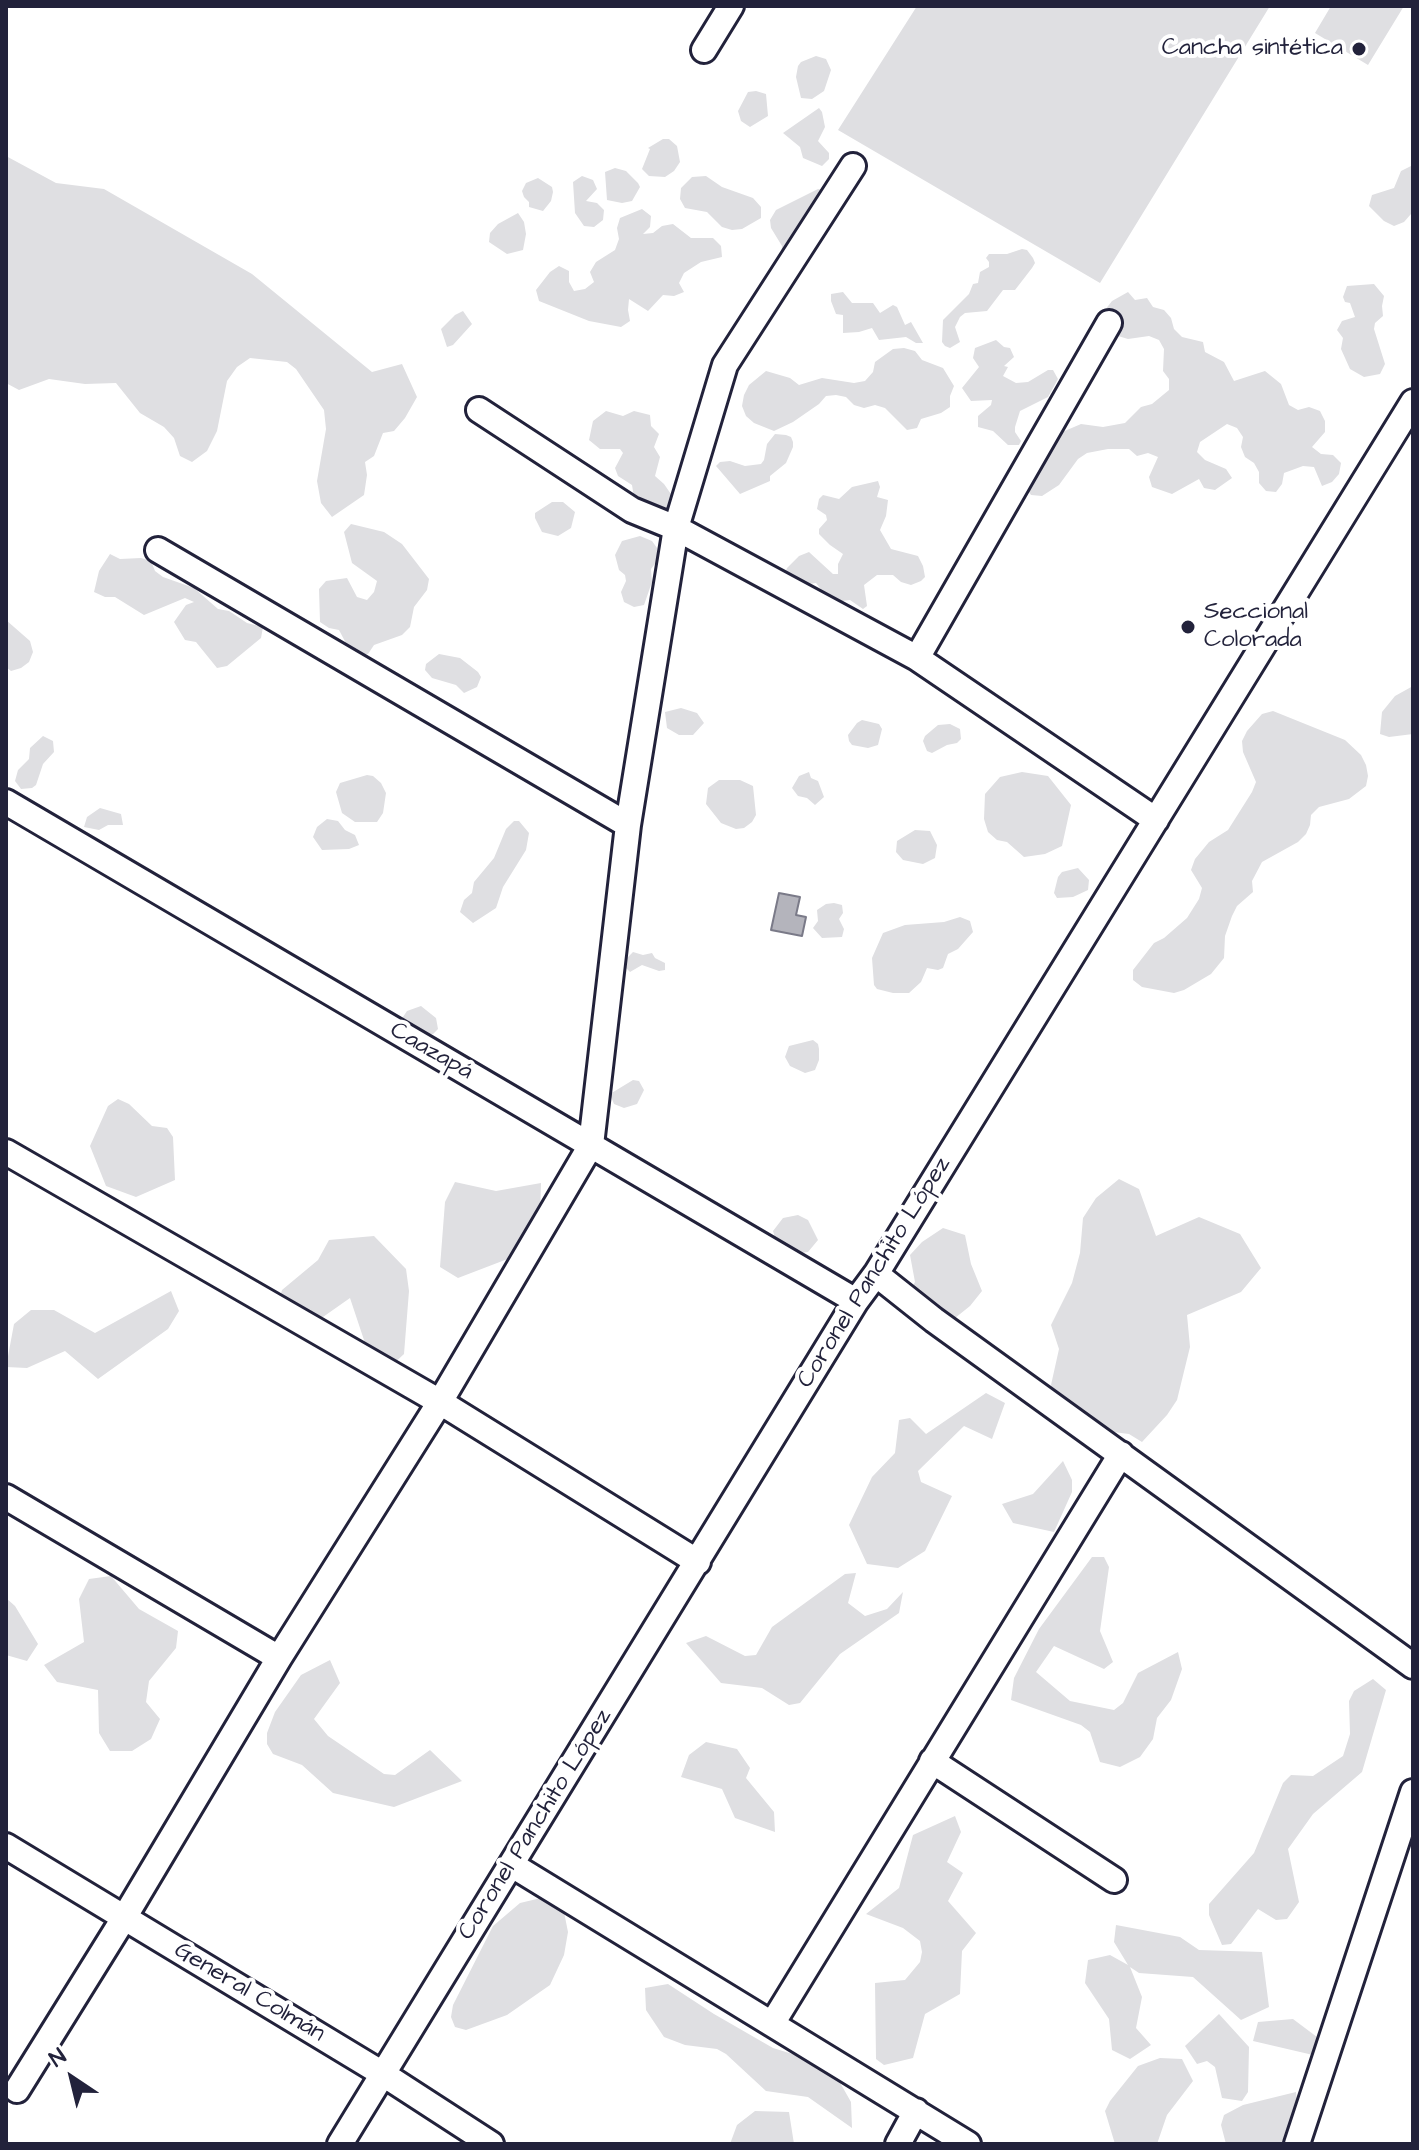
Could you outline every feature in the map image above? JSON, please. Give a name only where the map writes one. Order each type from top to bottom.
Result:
[{"type":"street","points":[[704,50],[731,6]]},
{"type":"street","points":[[17,2090],[279,1658],[440,1402],[591,1145],[628,825],[676,528],[725,365],[853,166]]},
{"type":"street","points":[[917,658],[1109,323]]},
{"type":"street","name":"Coronel Panchito López","points":[[340,2144],[856,1301],[876,1274],[1413,402]]},
{"type":"street","points":[[479,410],[632,510],[676,528],[917,658],[1156,820]]},
{"type":"street","points":[[158,550],[628,825]]},
{"type":"street","name":"Caazapá","points":[[6,802],[856,1301]]},
{"type":"street","points":[[6,1152],[440,1402],[698,1562]]},
{"type":"street","points":[[876,1274],[934,1320],[1413,1666]]},
{"type":"street","points":[[772,2024],[1121,1454]]},
{"type":"street","points":[[6,1497],[279,1658]]},
{"type":"street","points":[[932,1761],[1114,1880]]},
{"type":"street","points":[[1297,2144],[1413,1792]]},
{"type":"street","name":"General Colmán","points":[[6,1846],[383,2074],[491,2144]]},
{"type":"street","points":[[512,1865],[968,2144]]},
{"type":"street","points":[[898,2144],[916,2111]]},
{"type":"shaded area","points":[[917,6],[1270,6],[1100,283],[838,130]]},
{"type":"shaded area","name":"Cancha sintética","points":[[1331,6],[1404,6],[1368,65],[1315,33]]},
{"type":"shaded area","points":[[816,56],[826,59],[831,70],[824,91],[812,99],[801,98],[796,77],[798,66]]},
{"type":"shaded area","points":[[748,92],[766,94],[768,116],[750,127],[741,121],[738,111]]},
{"type":"shaded area","points":[[819,108],[825,127],[818,141],[829,153],[829,159],[822,166],[803,158],[800,147],[783,133]]},
{"type":"shaded area","points":[[1413,132],[1411,214],[1404,222],[1394,226],[1369,206],[1372,195],[1394,188],[1401,171],[1411,166]]},
{"type":"shaded area","points":[[669,139],[677,146],[680,162],[665,177],[649,176],[642,169],[648,148]]},
{"type":"shaded area","points":[[6,156],[56,183],[104,189],[252,274],[372,372],[402,364],[417,397],[394,431],[383,433],[374,456],[365,462],[364,495],[332,517],[321,503],[317,481],[326,429],[324,410],[296,369],[287,362],[250,358],[237,367],[227,381],[217,431],[207,451],[192,462],[180,456],[174,438],[164,427],[140,413],[116,383],[85,384],[49,379],[19,390],[6,383]]},
{"type":"shaded area","points":[[615,168],[626,171],[638,183],[640,187],[632,201],[607,200],[605,172]]},
{"type":"shaded area","points":[[582,176],[593,180],[597,189],[586,201],[597,203],[604,210],[603,220],[594,227],[584,226],[575,213],[573,182]]},
{"type":"shaded area","points":[[706,176],[722,187],[753,198],[761,207],[761,218],[742,229],[732,230],[722,227],[707,212],[685,208],[680,199],[681,188],[692,177]]},
{"type":"shaded area","points":[[538,178],[552,187],[553,192],[551,201],[543,211],[529,207],[522,191],[526,183]]},
{"type":"shaded area","points":[[818,189],[824,190],[816,240],[811,256],[796,271],[781,257],[782,246],[771,228],[770,220],[776,210]]},
{"type":"shaded area","points":[[642,209],[651,216],[650,227],[643,234],[673,224],[691,238],[713,238],[721,246],[722,257],[701,262],[684,273],[679,283],[684,292],[674,296],[663,295],[648,311],[629,299],[630,321],[621,327],[589,321],[539,301],[536,290],[559,266],[569,271],[569,282],[574,291],[585,289],[594,282],[590,272],[596,262],[615,250],[620,218]]},
{"type":"shaded area","points":[[518,213],[524,222],[526,234],[523,250],[507,254],[489,242],[490,233],[498,224]]},
{"type":"shaded area","points":[[1027,250],[1035,263],[1015,290],[1003,290],[987,311],[965,313],[960,317],[955,327],[960,342],[950,348],[945,346],[942,342],[943,320],[969,294],[973,284],[978,283],[980,272],[989,267],[986,258],[989,254],[1007,254]]},
{"type":"shaded area","points":[[1374,284],[1384,296],[1383,316],[1375,323],[1374,329],[1385,364],[1380,374],[1364,377],[1350,369],[1341,349],[1343,338],[1337,330],[1342,321],[1355,317],[1350,303],[1345,302],[1343,297],[1347,286]]},
{"type":"shaded area","points":[[843,292],[852,303],[873,303],[880,313],[893,305],[897,307],[905,325],[911,322],[923,343],[906,337],[879,340],[872,328],[843,333],[843,315],[836,314],[831,294]]},
{"type":"shaded area","points":[[1128,292],[1135,300],[1147,298],[1153,307],[1164,310],[1182,337],[1203,342],[1205,352],[1224,362],[1234,381],[1265,371],[1281,384],[1289,405],[1298,410],[1309,407],[1320,411],[1325,421],[1325,432],[1312,447],[1321,454],[1333,455],[1341,463],[1339,474],[1332,482],[1322,486],[1314,467],[1303,466],[1284,473],[1282,484],[1276,492],[1266,491],[1259,483],[1259,472],[1254,463],[1245,457],[1241,447],[1243,437],[1237,428],[1227,424],[1200,442],[1197,452],[1205,460],[1226,469],[1232,478],[1215,490],[1204,488],[1199,479],[1172,494],[1152,487],[1149,477],[1158,457],[1148,453],[1137,456],[1129,449],[1108,449],[1087,453],[1078,459],[1059,485],[1042,496],[1031,495],[1025,486],[1043,447],[1060,433],[1081,424],[1103,427],[1125,423],[1141,407],[1152,404],[1169,390],[1169,379],[1163,371],[1164,349],[1159,340],[1149,336],[1128,339],[1118,336],[1102,320],[1112,301]]},
{"type":"shaded area","points":[[463,311],[472,324],[453,345],[447,347],[441,329]]},
{"type":"shaded area","points":[[996,340],[1010,348],[1014,357],[1004,366],[1008,367],[1003,376],[1016,383],[1028,382],[1053,370],[1058,379],[1048,397],[1020,411],[1015,427],[1021,441],[1019,445],[1008,445],[993,431],[978,427],[978,416],[991,405],[992,400],[971,401],[962,388],[979,367],[973,358],[975,348]]},
{"type":"shaded area","points":[[893,349],[915,351],[922,360],[943,368],[954,386],[950,407],[921,419],[917,428],[907,430],[885,408],[875,405],[864,408],[836,395],[826,396],[793,422],[774,431],[754,423],[746,416],[742,406],[749,385],[766,371],[790,378],[799,385],[822,378],[854,383],[865,381],[873,372],[875,362]]},
{"type":"shaded area","points":[[606,411],[623,416],[634,411],[650,415],[651,426],[659,434],[654,447],[660,457],[655,476],[673,497],[674,507],[653,531],[638,522],[632,485],[618,476],[615,468],[623,453],[620,449],[600,449],[589,440],[593,421]]},
{"type":"shaded area","points":[[775,434],[791,437],[793,442],[786,463],[770,476],[770,481],[740,494],[716,466],[720,462],[730,461],[745,466],[761,464],[767,444]]},
{"type":"shaded area","points":[[878,481],[877,497],[888,500],[880,530],[891,549],[918,556],[925,577],[921,581],[911,585],[893,575],[877,575],[864,585],[867,606],[863,609],[850,600],[834,602],[816,583],[801,585],[785,574],[799,556],[809,552],[833,574],[838,574],[838,564],[843,554],[819,534],[819,529],[827,520],[826,515],[817,509],[819,499],[823,495],[839,499],[852,487]]},
{"type":"shaded area","points":[[552,502],[563,502],[575,512],[571,528],[558,536],[542,532],[535,518],[535,513]]},
{"type":"shaded area","points":[[351,524],[384,532],[402,544],[429,579],[427,590],[414,607],[410,627],[402,635],[374,645],[368,654],[358,656],[349,649],[339,630],[320,622],[319,589],[326,581],[347,578],[357,597],[367,600],[374,592],[377,581],[352,563],[344,532]]},
{"type":"shaded area","points":[[640,536],[652,541],[657,548],[657,561],[651,569],[652,582],[644,605],[634,607],[624,602],[621,592],[625,575],[619,570],[615,555],[622,541]]},
{"type":"shaded area","points":[[110,554],[120,559],[151,561],[155,571],[163,577],[194,588],[218,609],[263,627],[261,638],[227,666],[217,668],[196,642],[185,640],[174,622],[186,605],[194,602],[185,598],[144,615],[115,597],[94,592],[99,571]]},
{"type":"shaded area","points":[[6,620],[30,641],[33,652],[29,662],[11,671],[6,667]]},
{"type":"shaded area","points":[[439,654],[460,658],[478,672],[481,677],[477,687],[464,693],[456,685],[432,678],[425,670],[426,664]]},
{"type":"shaded area","points":[[1413,686],[1413,734],[1389,737],[1380,734],[1382,712],[1395,696]]},
{"type":"shaded area","points":[[681,708],[697,713],[704,723],[693,735],[679,735],[667,728],[665,712]]},
{"type":"shaded area","points":[[1273,711],[1345,740],[1361,755],[1366,765],[1366,786],[1349,799],[1319,807],[1311,815],[1306,834],[1298,842],[1262,862],[1252,881],[1253,892],[1237,906],[1232,916],[1225,936],[1224,958],[1211,974],[1174,993],[1142,987],[1133,980],[1133,970],[1154,943],[1187,918],[1199,899],[1202,888],[1191,870],[1195,859],[1209,842],[1228,830],[1252,792],[1256,782],[1243,752],[1242,741],[1262,714]]},
{"type":"shaded area","points":[[862,720],[879,724],[882,729],[878,745],[868,748],[852,745],[849,741],[848,735]]},
{"type":"shaded area","points":[[950,724],[960,729],[961,739],[932,753],[927,751],[923,741],[925,736],[938,725]]},
{"type":"shaded area","points":[[43,736],[53,741],[54,752],[43,764],[36,785],[21,789],[15,781],[18,770],[29,759],[30,748]]},
{"type":"shaded area","points":[[809,772],[811,778],[818,781],[824,797],[815,805],[807,798],[798,796],[792,788],[799,776]]},
{"type":"shaded area","points":[[1022,772],[1048,776],[1071,805],[1062,846],[1045,854],[1024,857],[1007,842],[997,840],[988,832],[984,819],[985,794],[1000,777]]},
{"type":"shaded area","points":[[367,775],[381,783],[386,793],[383,813],[377,822],[355,822],[342,813],[336,792],[340,783]]},
{"type":"shaded area","points":[[719,780],[740,780],[753,786],[756,815],[744,828],[736,829],[721,823],[706,804],[708,788]]},
{"type":"shaded area","points":[[100,808],[121,814],[123,825],[108,825],[99,830],[84,827],[87,817]]},
{"type":"shaded area","points":[[327,819],[338,821],[345,830],[355,835],[359,845],[349,849],[322,850],[313,837],[317,827]]},
{"type":"shaded area","points":[[514,821],[519,821],[529,833],[526,850],[503,887],[496,908],[473,923],[460,912],[464,900],[472,893],[474,882],[494,858],[506,829]]},
{"type":"shaded area","points":[[915,830],[930,831],[937,845],[935,858],[923,864],[903,860],[896,852],[897,841]]},
{"type":"shaded area","points":[[1078,868],[1089,880],[1088,890],[1073,897],[1057,898],[1054,893],[1058,877],[1062,872]]},
{"type":"shaded area","points":[[779,893],[800,897],[796,915],[806,917],[802,936],[771,930]]},
{"type":"shaded area","points":[[834,903],[842,905],[843,913],[839,919],[844,929],[842,937],[822,938],[813,928],[818,921],[817,910]]},
{"type":"shaded area","points":[[960,917],[970,921],[973,932],[958,949],[948,954],[943,968],[927,968],[921,982],[909,993],[877,989],[872,958],[883,933],[905,925],[944,922]]},
{"type":"shaded area","points":[[633,952],[643,955],[652,953],[665,963],[665,970],[642,965],[630,972],[626,968],[627,958]]},
{"type":"shaded area","points":[[421,1006],[436,1018],[438,1029],[433,1034],[422,1034],[404,1025],[401,1020],[407,1011]]},
{"type":"shaded area","points":[[813,1040],[819,1049],[815,1070],[805,1073],[790,1066],[785,1057],[789,1046]]},
{"type":"shaded area","points":[[633,1080],[639,1081],[644,1090],[637,1104],[624,1108],[614,1104],[610,1094]]},
{"type":"shaded area","points":[[118,1099],[129,1104],[152,1126],[167,1128],[173,1137],[175,1180],[136,1197],[106,1186],[90,1146],[108,1106]]},
{"type":"shaded area","points":[[1119,1179],[1139,1189],[1156,1236],[1199,1217],[1240,1234],[1261,1268],[1241,1292],[1187,1315],[1190,1347],[1177,1400],[1142,1442],[1129,1434],[1097,1430],[1060,1408],[1051,1385],[1059,1349],[1051,1325],[1072,1283],[1080,1253],[1083,1218],[1096,1198]]},
{"type":"shaded area","points":[[455,1182],[496,1191],[541,1183],[540,1218],[518,1255],[458,1278],[440,1267],[445,1202]]},
{"type":"shaded area","points":[[798,1215],[808,1220],[818,1240],[808,1252],[793,1254],[776,1241],[773,1231],[783,1218]]},
{"type":"shaded area","points":[[943,1228],[965,1235],[971,1264],[982,1291],[955,1318],[934,1320],[911,1289],[915,1282],[910,1255],[922,1242]]},
{"type":"shaded area","points":[[374,1236],[406,1269],[409,1291],[404,1354],[388,1369],[370,1358],[350,1298],[313,1324],[276,1311],[282,1290],[318,1260],[329,1240]]},
{"type":"shaded area","points":[[171,1291],[179,1311],[168,1329],[98,1379],[65,1351],[27,1368],[6,1367],[14,1324],[31,1310],[54,1310],[95,1333]]},
{"type":"shaded area","points":[[986,1393],[1005,1403],[992,1439],[964,1426],[918,1471],[921,1482],[952,1496],[925,1551],[898,1568],[867,1564],[849,1525],[872,1477],[895,1453],[899,1420],[910,1418],[926,1434]]},
{"type":"shaded area","points":[[1063,1461],[1072,1480],[1072,1492],[1054,1532],[1013,1523],[1002,1504],[1033,1494]]},
{"type":"shaded area","points":[[1092,1557],[1104,1557],[1109,1567],[1100,1631],[1113,1662],[1104,1669],[1054,1646],[1036,1672],[1070,1701],[1114,1710],[1123,1703],[1138,1673],[1178,1652],[1182,1669],[1171,1700],[1157,1718],[1153,1739],[1140,1757],[1120,1767],[1100,1762],[1090,1732],[1081,1725],[1011,1700],[1014,1678],[1039,1629]]},
{"type":"shaded area","points":[[856,1573],[848,1603],[865,1616],[887,1609],[903,1592],[899,1613],[840,1654],[800,1703],[789,1705],[762,1688],[721,1683],[686,1643],[706,1636],[745,1656],[756,1655],[772,1627],[845,1574]]},
{"type":"shaded area","points":[[111,1576],[139,1609],[178,1631],[176,1648],[149,1681],[146,1702],[160,1719],[151,1739],[132,1751],[110,1751],[99,1733],[98,1690],[57,1682],[44,1665],[84,1642],[79,1599],[89,1579]]},
{"type":"shaded area","points":[[6,1598],[15,1606],[38,1644],[27,1661],[6,1655]]},
{"type":"shaded area","points":[[330,1660],[340,1683],[314,1719],[328,1736],[384,1774],[395,1775],[430,1750],[462,1781],[394,1807],[333,1793],[302,1765],[273,1754],[267,1744],[267,1733],[275,1712],[301,1675]]},
{"type":"shaded area","points":[[1373,1679],[1386,1690],[1362,1772],[1313,1814],[1288,1849],[1299,1902],[1287,1919],[1276,1920],[1258,1909],[1231,1944],[1222,1945],[1209,1915],[1209,1904],[1254,1853],[1283,1783],[1291,1775],[1313,1776],[1343,1756],[1350,1734],[1349,1701],[1354,1691]]},
{"type":"shaded area","points":[[706,1742],[737,1749],[750,1768],[746,1778],[774,1812],[775,1832],[735,1818],[722,1789],[681,1777],[689,1755]]},
{"type":"shaded area","points":[[955,1816],[961,1832],[947,1862],[963,1873],[948,1901],[976,1933],[962,1951],[960,1994],[925,2014],[913,2058],[884,2065],[876,2059],[875,1983],[905,1980],[920,1962],[922,1952],[920,1941],[903,1928],[866,1914],[899,1888],[913,1835]]},
{"type":"shaded area","points":[[541,1898],[564,1912],[568,1932],[564,1955],[550,1985],[507,2015],[466,2030],[455,2027],[451,2017],[453,2005],[493,1926],[520,1903]]},
{"type":"shaded area","points":[[1116,1925],[1180,1937],[1199,1950],[1262,1952],[1269,2007],[1241,2020],[1193,1977],[1139,1973],[1130,1967],[1142,1997],[1136,2028],[1151,2045],[1130,2059],[1112,2050],[1109,2019],[1085,1983],[1088,1960],[1110,1955],[1128,1965],[1114,1942]]},
{"type":"shaded area","points":[[668,1984],[773,2048],[815,2061],[834,2072],[851,2102],[852,2128],[808,2097],[766,2091],[717,2049],[685,2045],[664,2037],[646,2010],[645,1988]]},
{"type":"shaded area","points":[[1219,2014],[1249,2047],[1248,2092],[1242,2101],[1222,2098],[1215,2067],[1207,2061],[1197,2064],[1185,2046]]},
{"type":"shaded area","points":[[1293,2019],[1317,2037],[1313,2055],[1253,2041],[1258,2022]]},
{"type":"shaded area","points":[[1160,2058],[1182,2059],[1193,2081],[1167,2115],[1157,2144],[1115,2144],[1105,2111],[1110,2101],[1138,2066]]},
{"type":"shaded area","points":[[1296,2092],[1301,2144],[1226,2144],[1221,2125],[1224,2115],[1243,2105]]},
{"type":"shaded area","points":[[755,2111],[789,2112],[794,2144],[730,2144],[737,2125]]},
{"type":"place","name":"Cancha sintética","points":[[1359,49]]},
{"type":"place","name":"Seccional Colorada","points":[[1188,627]]}]
